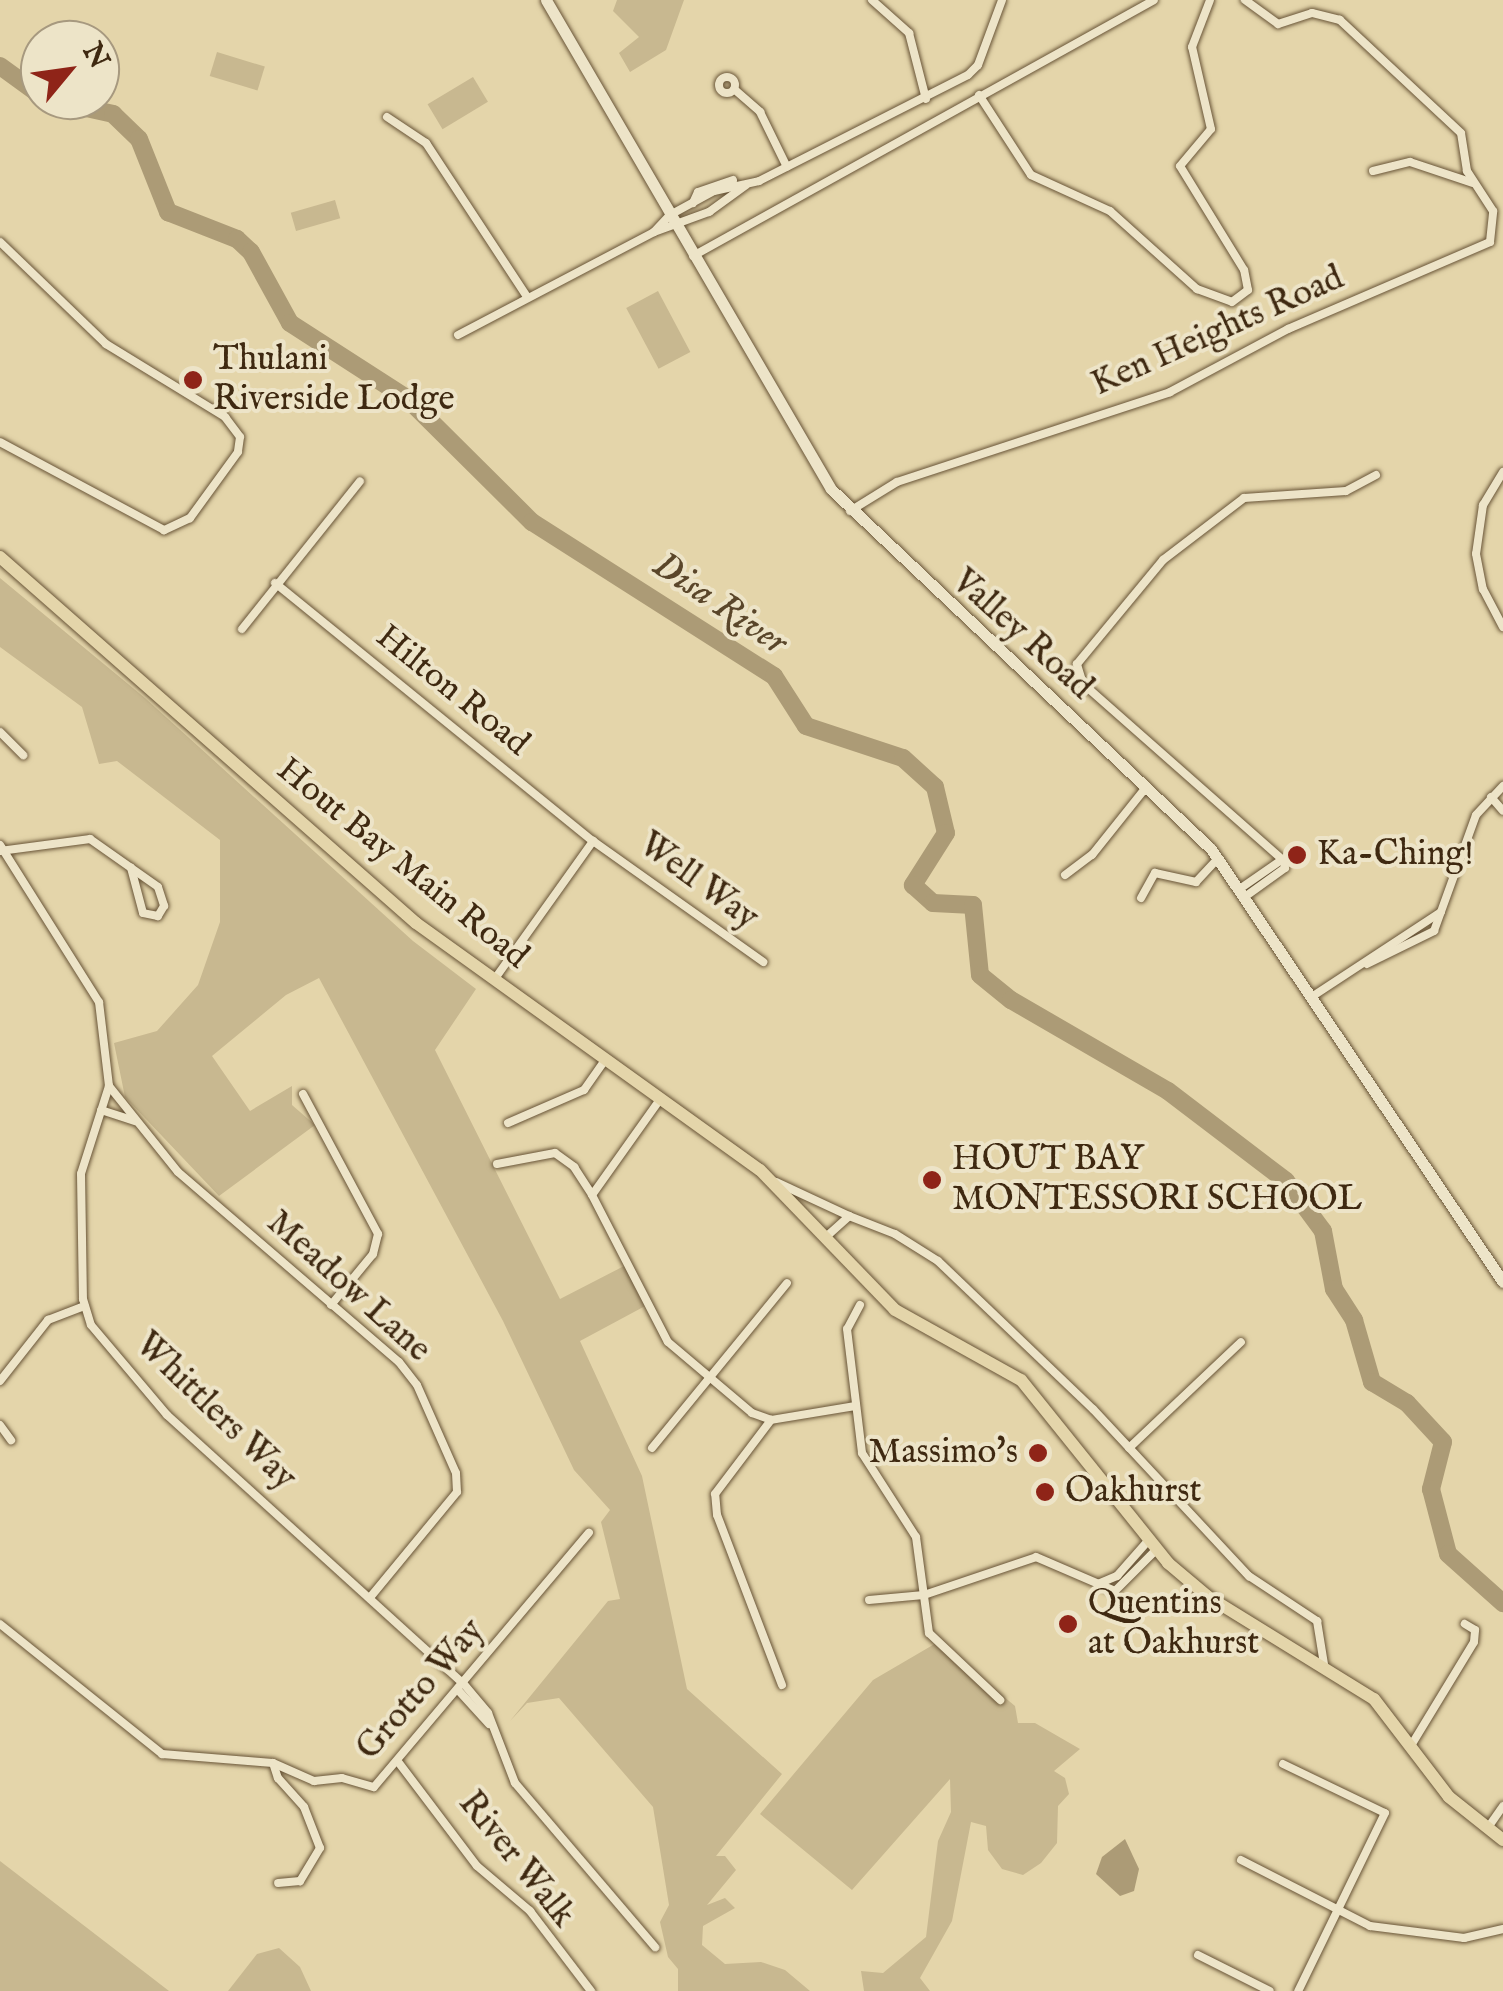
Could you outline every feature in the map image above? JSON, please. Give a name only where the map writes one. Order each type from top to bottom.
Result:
[{"type":"main road","name":"Hout Bay Main Road","points":[[0,557],[416,923],[774,1181],[895,1310],[1001,1365],[1026,1384],[1151,1546],[1207,1596],[1324,1664],[1374,1699],[1449,1797],[1503,1840]]},
{"type":"street","name":"Valley Road","points":[[546,0],[802,447],[850,511],[1218,858],[1503,1282]]},
{"type":"street","points":[[872,0],[909,33],[926,99]]},
{"type":"street","points":[[458,335],[654,232],[678,228],[746,186],[926,99],[978,65],[1002,0]]},
{"type":"street","points":[[692,256],[1154,0]]},
{"type":"street","points":[[979,95],[1032,175],[1110,211],[1197,289],[1232,302],[1248,290],[1244,270],[1180,166],[1212,129],[1192,48],[1210,0]]},
{"type":"street","points":[[1245,0],[1278,24],[1312,13],[1340,20],[1460,133],[1473,184]]},
{"type":"street","points":[[734,89],[760,112],[786,167]]},
{"type":"street","points":[[387,117],[426,143],[527,297]]},
{"type":"street","points":[[1373,171],[1410,162],[1473,184]]},
{"type":"street","points":[[654,232],[670,215],[697,200],[729,184],[746,186]]},
{"type":"street","name":"Ken Heights Road","points":[[850,511],[897,482],[1170,392],[1288,329],[1477,251],[1494,237],[1494,218],[1473,184]]},
{"type":"street","points":[[697,200],[709,212]]},
{"type":"street","points":[[0,242],[37,270],[106,344],[227,418],[240,437],[238,452],[190,518],[164,530],[0,442]]},
{"type":"street","points":[[1503,472],[1484,505],[1476,554],[1483,589],[1503,627]]},
{"type":"street","points":[[1244,892],[1280,861],[1083,684],[1077,664],[1163,560],[1244,498],[1346,491],[1376,475]]},
{"type":"street","points":[[242,628],[360,482]]},
{"type":"street","name":"Hilton Road","points":[[275,584],[593,841]]},
{"type":"street","points":[[0,732],[24,755]]},
{"type":"street","points":[[1065,875],[1092,855],[1146,786]]},
{"type":"street","points":[[1313,996],[1365,966],[1441,912],[1476,815],[1503,786]]},
{"type":"street","points":[[1491,797],[1503,811]]},
{"type":"street","points":[[2,849],[78,836],[131,868],[161,890],[164,906],[158,916],[144,913],[131,868]]},
{"type":"street","name":"Well Way","points":[[494,981],[593,841],[763,962]]},
{"type":"street","name":"Whittlers Way","points":[[2,849],[94,988],[109,1086],[81,1174],[84,1306],[97,1334],[168,1415],[372,1596],[460,1686],[492,1727],[519,1788],[655,1946]]},
{"type":"street","points":[[1141,898],[1158,872],[1196,882],[1218,858]]},
{"type":"street","points":[[508,1123],[584,1090],[606,1059]]},
{"type":"street","name":"Meadow Lane","points":[[109,1086],[198,1191],[411,1374],[458,1481],[454,1499],[372,1596]]},
{"type":"street","points":[[304,1094],[378,1234],[373,1254],[331,1305]]},
{"type":"street","points":[[592,1195],[661,1098]]},
{"type":"street","points":[[101,1110],[135,1121]]},
{"type":"street","points":[[497,1164],[555,1154],[570,1162],[592,1195],[668,1342],[710,1378],[771,1420],[856,1406]]},
{"type":"street","points":[[774,1181],[930,1254],[1130,1448],[1258,1584],[1318,1621],[1324,1664]]},
{"type":"street","points":[[827,1236],[849,1216]]},
{"type":"street","points":[[652,1448],[787,1283]]},
{"type":"street","points":[[860,1305],[847,1329],[862,1453],[916,1537],[930,1634],[1000,1700]]},
{"type":"street","points":[[0,1381],[48,1320],[84,1306]]},
{"type":"street","points":[[1130,1448],[1240,1342]]},
{"type":"street","points":[[771,1420],[714,1498],[782,1685]]},
{"type":"street","points":[[0,1426],[11,1440]]},
{"type":"street","name":"Grotto Way","points":[[0,1624],[158,1752],[273,1763],[314,1781],[342,1778],[370,1787],[399,1764],[589,1532]]},
{"type":"street","points":[[868,1600],[924,1595],[1030,1557],[1050,1558],[1093,1584],[1117,1576],[1151,1546]]},
{"type":"street","points":[[1412,1744],[1474,1642],[1475,1630],[1465,1624]]},
{"type":"street","points":[[273,1763],[278,1778],[304,1807],[320,1848],[300,1881],[278,1883]]},
{"type":"street","name":"River Walk","points":[[399,1764],[478,1866],[530,1911],[592,1991]]},
{"type":"street","points":[[1282,1764],[1385,1813],[1298,1991]]},
{"type":"street","points":[[1487,1829],[1503,1806]]},
{"type":"street","points":[[1241,1860],[1370,1926],[1449,1936],[1503,1929]]},
{"type":"street","points":[[1198,1955],[1270,1991]]},
{"type":"shaded area","points":[[617,0],[684,0],[666,50],[630,72],[619,53],[639,37],[613,11]]},
{"type":"shaded area","points":[[217,52],[265,67],[258,91],[210,76]]},
{"type":"shaded area","points":[[473,77],[488,102],[443,129],[428,104]]},
{"type":"shaded area","points":[[335,200],[340,218],[296,231],[291,213]]},
{"type":"shaded area","points":[[658,291],[690,352],[659,369],[626,308]]},
{"type":"shaded area","points":[[0,578],[145,698],[413,941],[476,989],[435,1050],[560,1299],[626,1265],[647,1305],[580,1341],[642,1476],[687,1689],[782,1774],[716,1856],[725,1856],[736,1870],[707,1905],[725,1898],[735,1908],[703,1926],[702,1945],[725,1964],[761,1962],[785,1970],[810,1991],[678,1991],[678,1969],[668,1957],[660,1922],[669,1905],[653,1807],[559,1698],[527,1703],[510,1721],[608,1601],[620,1599],[601,1522],[610,1510],[574,1470],[503,1321],[319,978],[286,995],[212,1056],[250,1111],[292,1086],[292,1105],[315,1125],[219,1196],[125,1097],[114,1043],[157,1031],[198,985],[220,922],[220,840],[117,761],[99,764],[82,707],[0,647]]},
{"type":"shaded area","points":[[938,1642],[1015,1706],[1018,1723],[1035,1723],[1080,1749],[1054,1771],[1065,1778],[1069,1794],[1058,1806],[1057,1843],[1041,1863],[1023,1875],[1002,1869],[988,1850],[986,1826],[971,1822],[952,1921],[920,1978],[930,1991],[864,1991],[861,1971],[883,1973],[926,1937],[938,1841],[951,1812],[950,1779],[852,1890],[760,1814],[873,1680]]},
{"type":"shaded area","points":[[1125,1839],[1139,1869],[1134,1891],[1120,1896],[1096,1874],[1102,1857]]},
{"type":"shaded area","points":[[0,1861],[147,1974],[169,1991],[0,1991]]},
{"type":"shaded area","points":[[279,1948],[300,1967],[311,1991],[228,1991],[257,1954]]},
{"type":"waterway","name":"Disa River","points":[[0,66],[20,80]]},
{"type":"waterway","name":"Disa River","points":[[119,120],[139,139],[168,212],[237,239],[251,252],[290,323],[408,399],[532,522],[774,676],[806,726],[903,758],[935,787],[946,833],[913,885],[933,903],[973,905],[980,975],[1011,1000],[1168,1091],[1286,1181],[1323,1231],[1334,1289],[1354,1320],[1372,1382],[1407,1403],[1443,1442],[1431,1489],[1448,1554],[1503,1603]]},
{"type":"place","name":"Thulani Riverside Lodge","points":[[193,380]]},
{"type":"place","name":"Ka-Ching!","points":[[1297,855]]},
{"type":"place","name":"HOUT BAY MONTESSORI SCHOOL","points":[[932,1180]]},
{"type":"place","name":"Massimo's","points":[[1038,1453]]},
{"type":"place","name":"Oakhurst","points":[[1045,1492]]},
{"type":"place","name":"Quentins at Oakhurst","points":[[1068,1624]]}]
